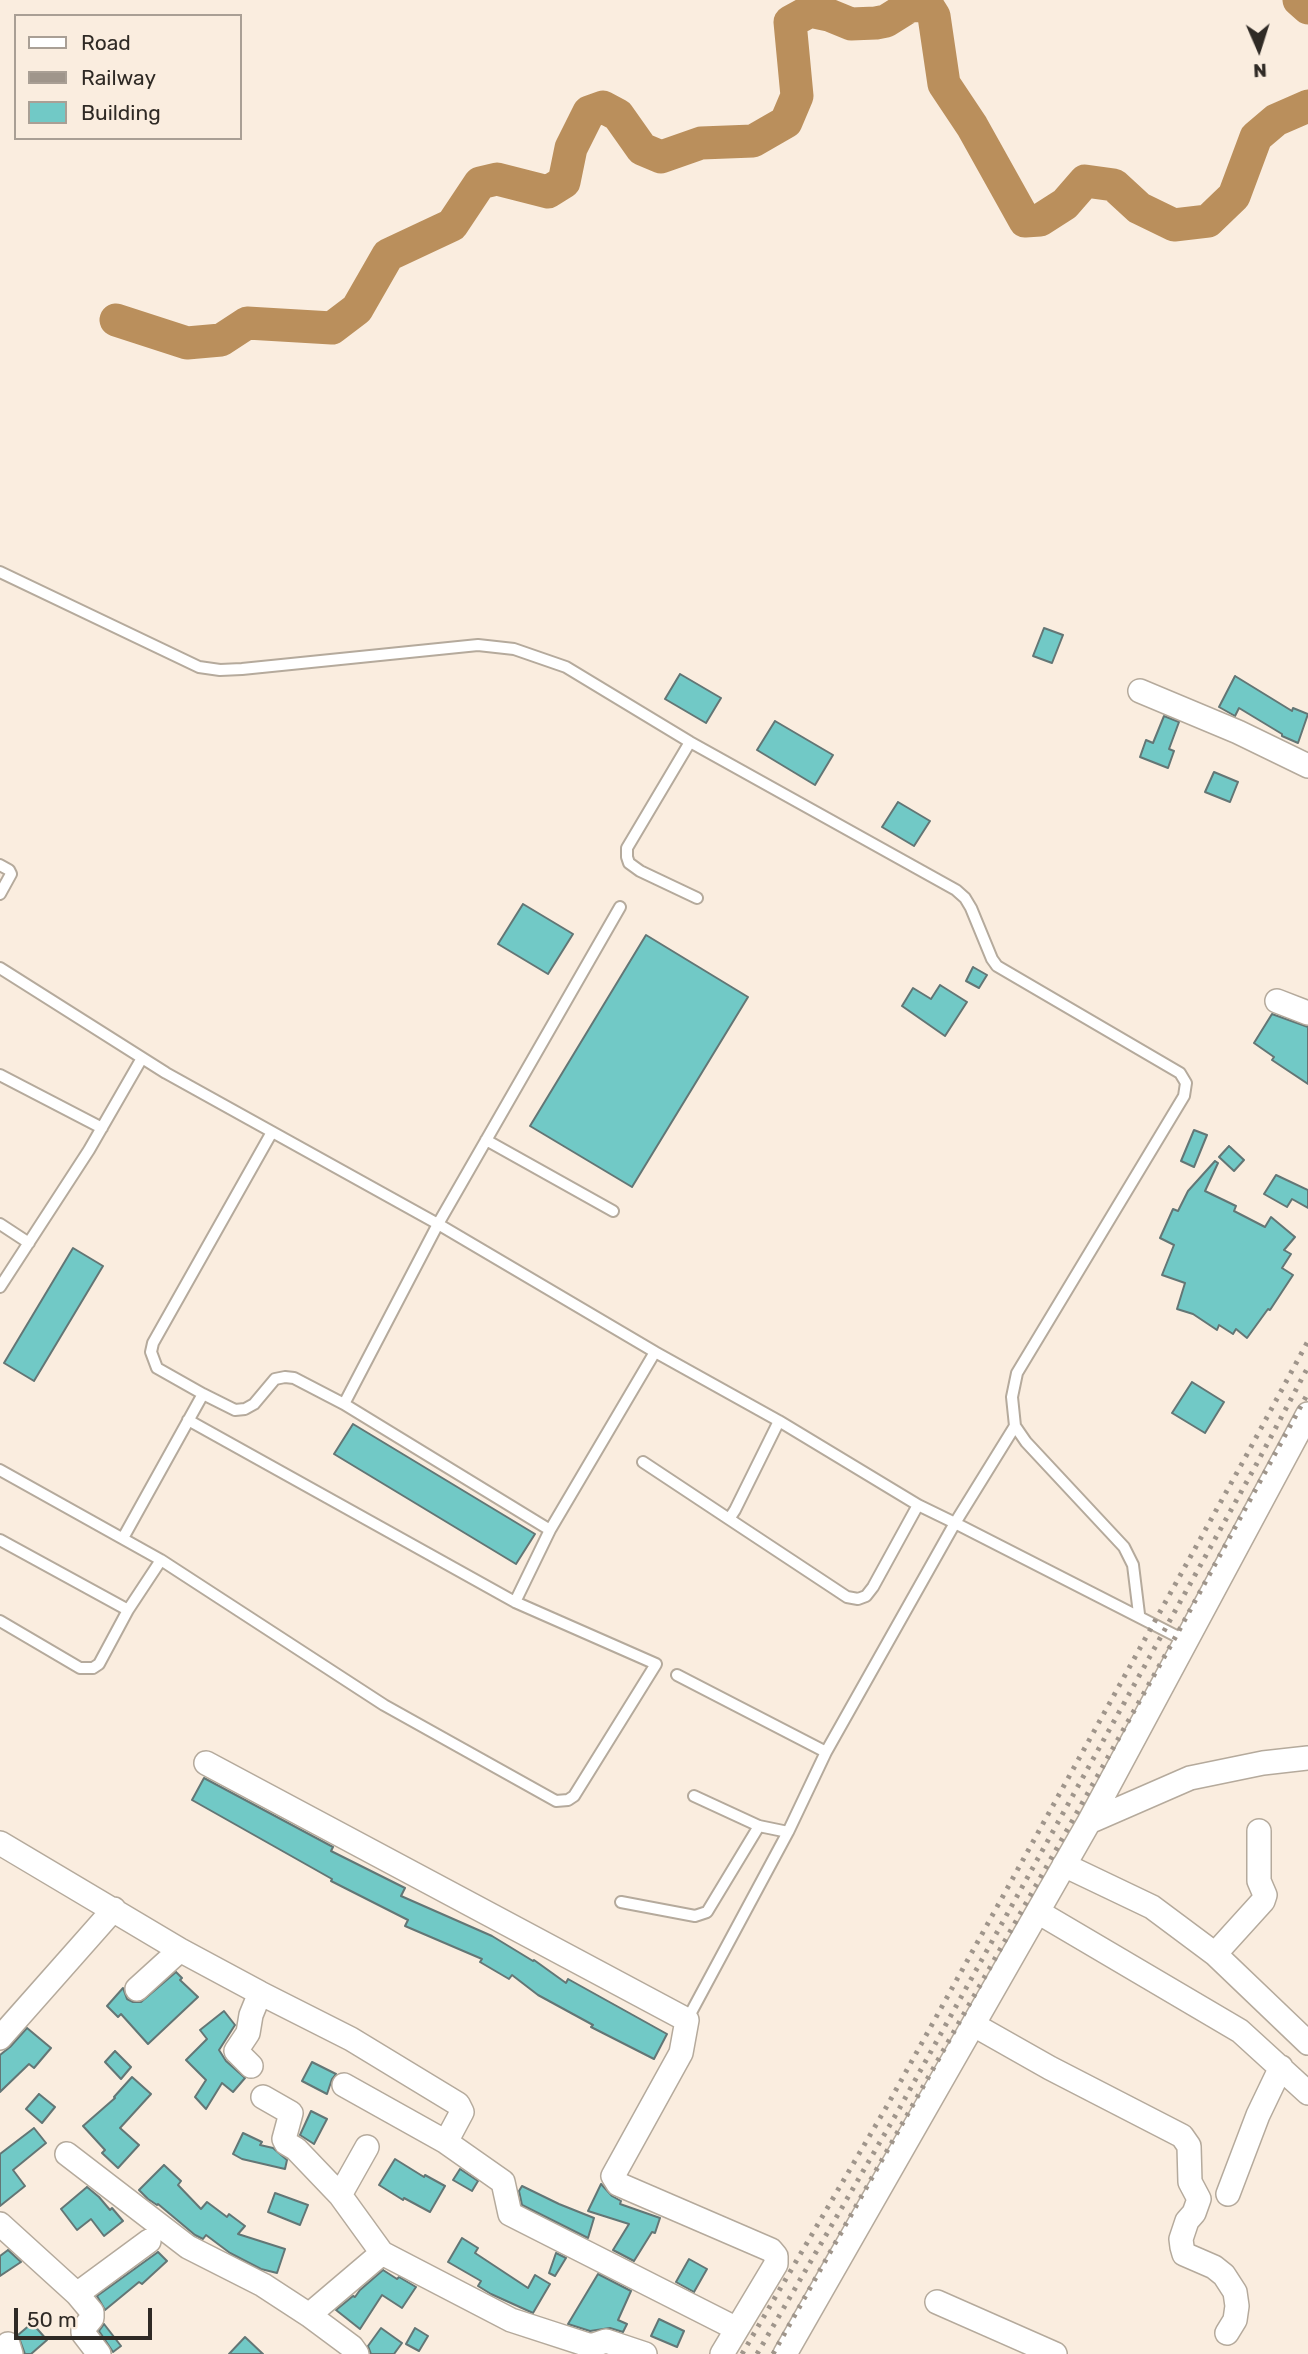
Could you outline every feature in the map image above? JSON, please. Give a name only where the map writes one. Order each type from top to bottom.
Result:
[{"type":"street","points":[[1140,691],[1238,732],[1308,766]]},
{"type":"street","points":[[1277,1001],[1308,1013]]},
{"type":"street","points":[[785,2354],[1089,1822],[1186,1641],[1300,1447],[1308,1414]]},
{"type":"street","points":[[1089,1822],[1190,1778],[1263,1763],[1308,1758]]},
{"type":"street","points":[[206,1763],[687,2020],[681,2053],[613,2176],[618,2184],[771,2250],[776,2256],[776,2264],[722,2354]]},
{"type":"street","points":[[1215,1954],[1265,1895],[1259,1881],[1259,1830]]},
{"type":"street","points":[[0,1843],[180,1950],[352,2039],[458,2104],[462,2112],[446,2142]]},
{"type":"street","points":[[1064,1865],[1152,1907],[1215,1954],[1308,2043]]},
{"type":"street","points":[[0,2038],[114,1909]]},
{"type":"street","points":[[1038,1912],[1240,2031],[1308,2093]]},
{"type":"street","points":[[137,1989],[180,1950]]},
{"type":"street","points":[[251,2066],[236,2051],[248,2033],[251,2015],[260,1993]]},
{"type":"street","points":[[974,2025],[1049,2068],[1182,2136],[1189,2146],[1190,2182],[1199,2199],[1194,2213],[1187,2221],[1181,2239],[1182,2247],[1184,2254],[1214,2267],[1224,2275],[1235,2292],[1235,2320],[1227,2333]]},
{"type":"street","points":[[1228,2194],[1258,2115],[1281,2067]]},
{"type":"street","points":[[344,2085],[446,2142],[503,2182],[510,2214],[737,2329]]},
{"type":"street","points":[[263,2097],[291,2113],[285,2141],[296,2149],[340,2196],[382,2253],[511,2320],[594,2350],[607,2341],[645,2354]]},
{"type":"street","points":[[340,2196],[367,2147]]},
{"type":"street","points":[[67,2154],[188,2247],[263,2285],[309,2315],[352,2347],[357,2354]]},
{"type":"street","points":[[0,2224],[77,2294],[92,2312],[92,2318],[83,2333],[99,2354]]},
{"type":"street","points":[[77,2294],[149,2241]]},
{"type":"street","points":[[309,2315],[382,2253]]},
{"type":"street","points":[[937,2302],[1055,2354]]},
{"type":"lane","points":[[0,572],[200,667],[242,669],[478,645],[514,649],[566,667],[690,742],[956,890],[971,908],[997,967],[1180,1073],[1186,1083],[1184,1096],[1176,1112],[1017,1373],[1012,1398],[1015,1426],[1026,1442],[1124,1547],[1133,1566],[1139,1615]]},
{"type":"lane","points":[[690,742],[627,848],[627,857],[629,863],[640,871],[697,898]]},
{"type":"lane","points":[[0,864],[11,874],[0,894]]},
{"type":"lane","points":[[344,1404],[438,1224],[620,906]]},
{"type":"lane","points":[[0,968],[142,1058],[438,1224],[655,1352],[779,1421],[918,1505],[1186,1641]]},
{"type":"lane","points":[[0,1287],[102,1128],[142,1058]]},
{"type":"lane","points":[[0,1074],[102,1128]]},
{"type":"lane","points":[[272,1132],[153,1343],[150,1352],[157,1368],[235,1410],[254,1404],[275,1379],[294,1378],[344,1404],[550,1530]]},
{"type":"lane","points":[[486,1140],[613,1211]]},
{"type":"lane","points":[[0,1224],[29,1243]]},
{"type":"lane","points":[[515,1602],[550,1530],[655,1352]]},
{"type":"lane","points":[[123,1538],[203,1394]]},
{"type":"lane","points":[[0,1470],[161,1560],[384,1704],[556,1801],[562,1802],[574,1796],[656,1664],[515,1602],[188,1420]]},
{"type":"lane","points":[[729,1519],[736,1510],[779,1421]]},
{"type":"lane","points":[[687,2020],[788,1832],[826,1752],[955,1523],[1015,1426]]},
{"type":"lane","points":[[643,1462],[847,1597],[858,1599],[866,1596],[873,1587],[918,1505]]},
{"type":"lane","points":[[0,1540],[128,1610]]},
{"type":"lane","points":[[0,1621],[80,1668],[87,1669],[99,1664],[128,1610],[161,1560]]},
{"type":"lane","points":[[677,1675],[826,1752]]},
{"type":"lane","points":[[694,1796],[759,1826],[788,1832]]},
{"type":"lane","points":[[621,1902],[695,1916],[707,1912],[759,1826]]},
{"type":"building","points":[[1044,628],[1063,635],[1052,663],[1033,656]]},
{"type":"building","points":[[680,674],[721,698],[706,723],[665,699]]},
{"type":"building","points":[[1235,676],[1292,711],[1293,708],[1308,714],[1298,743],[1282,736],[1239,708],[1235,716],[1219,707]]},
{"type":"building","points":[[1164,716],[1179,722],[1169,749],[1174,751],[1168,768],[1140,757],[1146,740],[1153,743]]},
{"type":"building","points":[[775,721],[833,755],[815,785],[757,750]]},
{"type":"building","points":[[1214,772],[1238,782],[1230,802],[1205,792]]},
{"type":"building","points":[[898,802],[930,821],[914,846],[882,827]]},
{"type":"building","points":[[523,904],[573,934],[548,974],[498,944]]},
{"type":"building","points":[[646,935],[748,997],[632,1187],[530,1126]]},
{"type":"building","points":[[973,967],[987,975],[979,988],[966,981]]},
{"type":"building","points":[[940,985],[967,1002],[945,1036],[902,1006],[913,988],[931,999]]},
{"type":"building","points":[[1272,1014],[1308,1027],[1308,1084],[1272,1060],[1274,1057],[1254,1043]]},
{"type":"building","points":[[1194,1130],[1207,1135],[1194,1167],[1181,1161]]},
{"type":"building","points":[[1229,1146],[1244,1160],[1234,1171],[1219,1157]]},
{"type":"building","points":[[1215,1161],[1218,1163],[1205,1191],[1236,1206],[1234,1211],[1265,1227],[1271,1217],[1295,1237],[1284,1250],[1291,1254],[1282,1268],[1293,1275],[1247,1338],[1236,1329],[1233,1334],[1219,1325],[1217,1330],[1193,1314],[1177,1309],[1185,1283],[1162,1275],[1174,1245],[1160,1238],[1173,1209],[1178,1211],[1188,1191]]},
{"type":"building","points":[[1276,1175],[1308,1190],[1308,1208],[1292,1199],[1287,1207],[1264,1194]]},
{"type":"building","points":[[73,1248],[103,1266],[34,1381],[4,1363]]},
{"type":"building","points":[[1192,1382],[1224,1402],[1205,1433],[1172,1413]]},
{"type":"building","points":[[353,1424],[535,1534],[516,1564],[334,1454]]},
{"type":"building","points":[[204,1778],[333,1847],[331,1851],[405,1888],[401,1896],[492,1936],[534,1960],[566,1983],[568,1979],[667,2034],[654,2059],[591,2027],[593,2025],[538,1995],[512,1975],[509,1979],[480,1962],[482,1959],[405,1926],[408,1920],[331,1881],[332,1879],[192,1800]]},
{"type":"building","points":[[176,1972],[182,1978],[180,1980],[198,1997],[148,2044],[121,2014],[118,2017],[107,2006],[123,1988],[127,1999],[141,2002]]},
{"type":"building","points":[[224,2011],[235,2025],[219,2050],[226,2061],[245,2078],[233,2092],[222,2083],[206,2109],[195,2097],[206,2080],[186,2060],[207,2039],[200,2030]]},
{"type":"building","points":[[27,2028],[51,2048],[34,2068],[29,2064],[0,2092],[0,2055]]},
{"type":"building","points":[[115,2051],[131,2067],[121,2079],[105,2062]]},
{"type":"building","points":[[312,2062],[336,2074],[327,2094],[302,2081]]},
{"type":"building","points":[[132,2077],[151,2094],[120,2128],[139,2145],[118,2168],[102,2153],[105,2150],[83,2126],[115,2098]]},
{"type":"building","points":[[39,2094],[55,2107],[42,2123],[26,2109]]},
{"type":"building","points":[[311,2111],[327,2119],[314,2144],[300,2135]]},
{"type":"building","points":[[34,2128],[46,2143],[13,2170],[25,2186],[0,2206],[0,2154]]},
{"type":"building","points":[[243,2133],[262,2142],[260,2145],[273,2148],[287,2160],[285,2169],[242,2159],[233,2154]]},
{"type":"building","points":[[395,2159],[445,2186],[430,2212],[379,2185]]},
{"type":"building","points":[[164,2165],[181,2181],[178,2185],[201,2209],[207,2202],[245,2226],[238,2234],[285,2249],[277,2273],[261,2269],[230,2253],[206,2235],[203,2239],[195,2235],[158,2204],[148,2199],[139,2190]]},
{"type":"building","points":[[460,2169],[478,2181],[472,2191],[453,2180]]},
{"type":"building","points":[[601,2184],[621,2201],[620,2204],[660,2218],[655,2233],[652,2232],[634,2261],[613,2250],[629,2224],[588,2211]]},
{"type":"building","points":[[522,2186],[594,2218],[588,2238],[522,2205],[519,2191]]},
{"type":"building","points":[[87,2187],[123,2221],[104,2236],[91,2219],[77,2230],[61,2209]]},
{"type":"building","points":[[275,2193],[308,2205],[300,2225],[268,2212]]},
{"type":"building","points":[[462,2238],[478,2248],[475,2253],[528,2288],[535,2275],[550,2284],[533,2313],[491,2294],[478,2286],[481,2281],[448,2262]]},
{"type":"building","points":[[8,2250],[21,2262],[0,2276],[0,2256]]},
{"type":"building","points":[[158,2252],[167,2261],[142,2284],[139,2282],[105,2310],[97,2296]]},
{"type":"building","points":[[556,2253],[566,2258],[555,2276],[549,2273]]},
{"type":"building","points":[[689,2259],[707,2269],[694,2292],[676,2282]]},
{"type":"building","points":[[383,2270],[416,2287],[402,2308],[382,2295],[360,2329],[336,2310],[355,2297]]},
{"type":"building","points":[[598,2274],[631,2291],[618,2320],[627,2324],[623,2332],[610,2328],[590,2331],[568,2324]]},
{"type":"building","points":[[659,2319],[684,2331],[677,2347],[651,2336]]},
{"type":"building","points":[[32,2323],[47,2340],[31,2354],[25,2354],[18,2335]]},
{"type":"building","points":[[104,2324],[121,2346],[113,2352],[99,2331]]},
{"type":"building","points":[[381,2328],[402,2343],[394,2354],[371,2354],[368,2346]]},
{"type":"building","points":[[415,2328],[428,2336],[419,2351],[406,2344]]},
{"type":"building","points":[[245,2337],[263,2354],[229,2354]]},
{"type":"waterway","points":[[1299,0],[1308,8]]},
{"type":"waterway","points":[[116,320],[187,343],[221,340],[247,323],[332,328],[357,309],[388,255],[452,225],[480,183],[497,179],[548,192],[564,182],[571,148],[589,112],[603,107],[618,115],[642,149],[661,157],[701,143],[753,141],[786,122],[797,96],[790,22],[810,11],[851,24],[876,23],[886,21],[910,6],[927,5],[934,16],[944,84],[972,126],[1025,221],[1040,220],[1065,204],[1085,181],[1114,185],[1139,208],[1174,225],[1208,221],[1234,196],[1256,137],[1276,120],[1308,106]]},
{"type":"railway","points":[[742,2354],[887,2106],[1308,1341]]},
{"type":"railway","points":[[757,2354],[898,2111],[1308,1367]]},
{"type":"railway","points":[[773,2354],[1176,1636],[1308,1393]]}]
